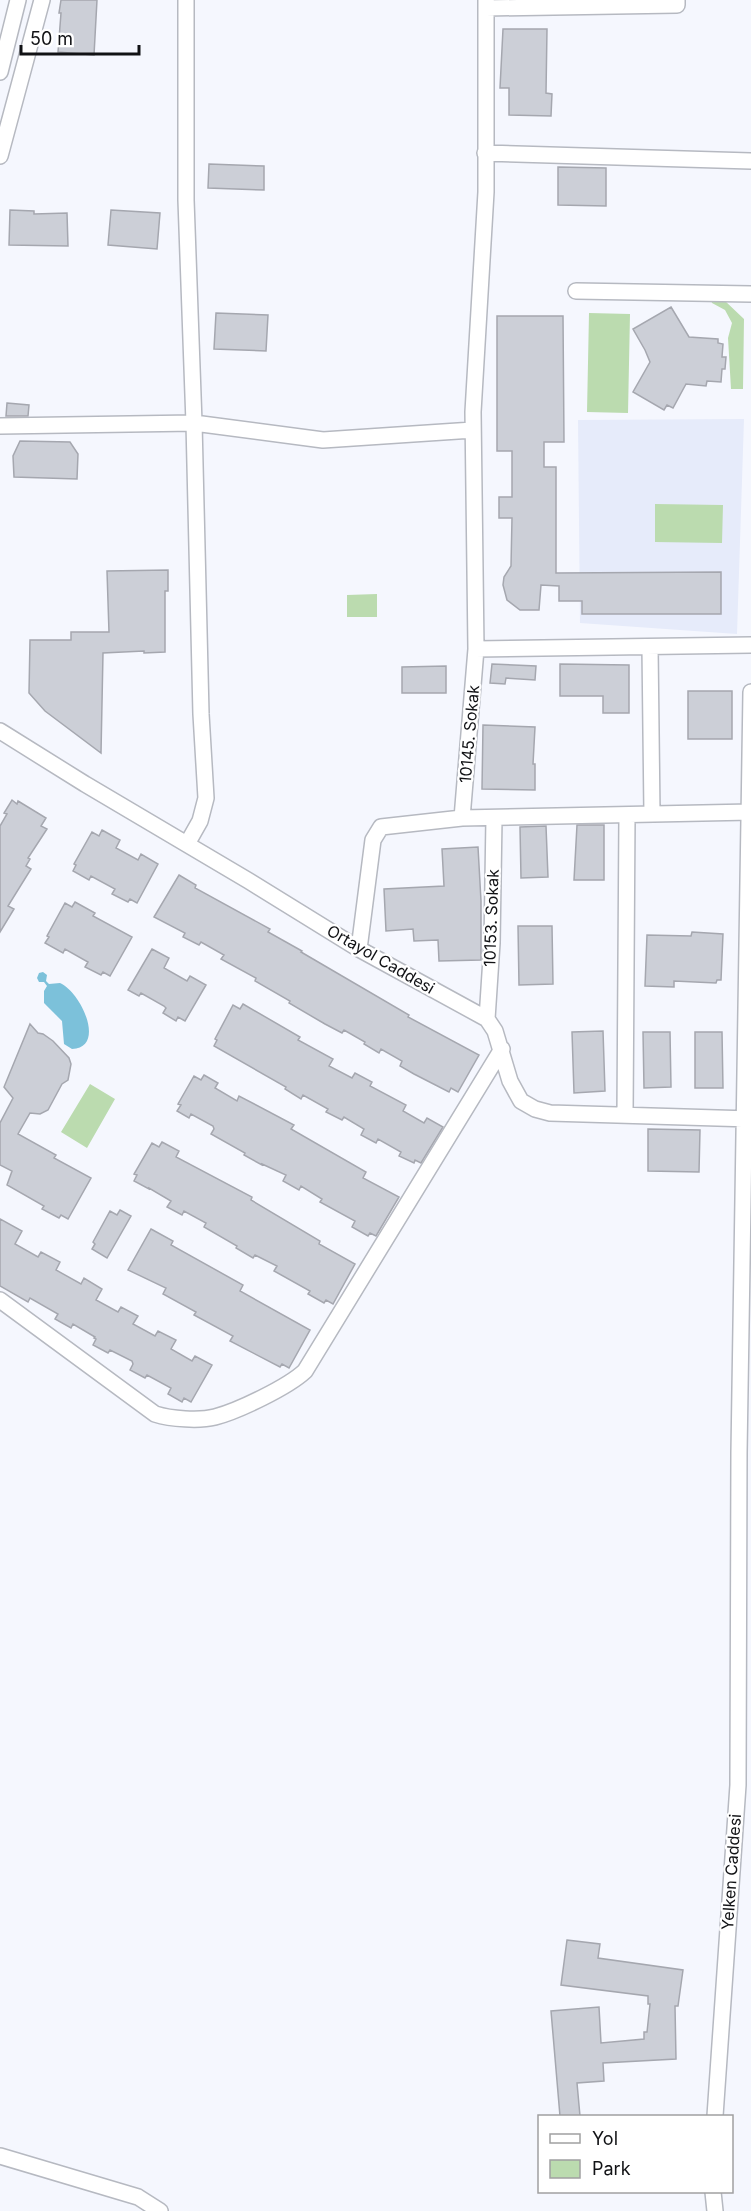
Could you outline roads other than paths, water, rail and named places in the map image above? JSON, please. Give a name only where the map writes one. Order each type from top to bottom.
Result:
[{"type":"street","points":[[0,72],[18,0]]},
{"type":"street","points":[[0,156],[42,0]]},
{"type":"street","points":[[186,0],[186,200],[201,714],[206,798],[200,821],[188,844]]},
{"type":"street","points":[[486,4],[678,5],[677,0]]},
{"type":"street","name":"10145. Sokak","points":[[462,818],[476,649],[473,430],[486,192],[486,4]]},
{"type":"street","points":[[485,153],[751,161]]},
{"type":"street","points":[[576,291],[751,294]]},
{"type":"street","points":[[0,426],[194,423],[323,440],[473,430]]},
{"type":"street","points":[[476,649],[751,645]]},
{"type":"street","points":[[650,646],[652,814]]},
{"type":"street","name":"Yelken Caddesi","points":[[715,2115],[738,1785],[739,1464],[748,1119],[751,692]]},
{"type":"street","name":"Ortayol Caddesi","points":[[0,731],[359,948],[487,1019]]},
{"type":"street","points":[[359,948],[373,840],[381,828],[462,818],[750,812]]},
{"type":"street","points":[[624,1115],[627,815]]},
{"type":"street","name":"10153. Sokak","points":[[487,1019],[492,943],[494,818]]},
{"type":"street","points":[[487,1019],[502,1049],[510,1081],[521,1101],[535,1109],[550,1113],[748,1119]]},
{"type":"street","points":[[0,1300],[155,1414],[168,1418],[212,1418],[289,1384],[305,1371],[502,1049]]},
{"type":"street","points":[[0,2156],[138,2197],[160,2211]]},
{"type":"street","points":[[713,2193],[715,2211]]},
{"type":"water","points":[[43,972],[47,975],[46,981],[49,984],[60,983],[76,997],[82,1008],[89,1030],[88,1040],[82,1046],[72,1049],[64,1044],[62,1021],[44,1003],[44,991],[47,986],[44,982],[39,982],[37,978],[39,973]]}]
